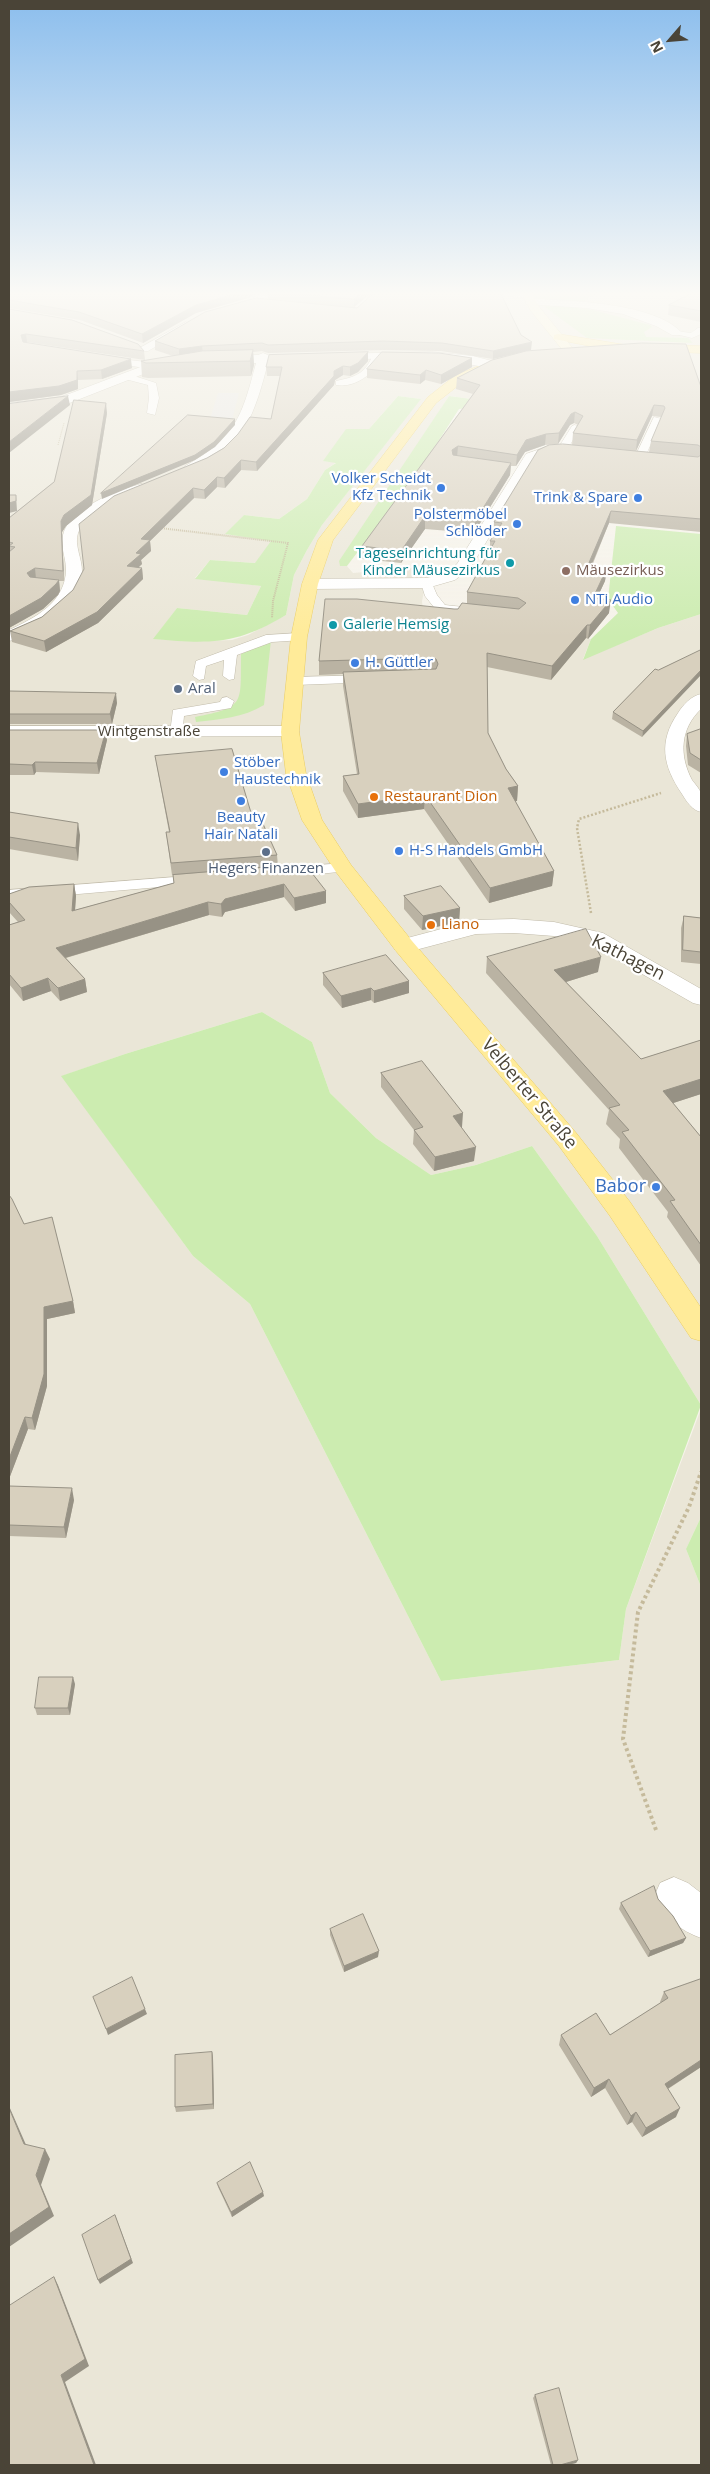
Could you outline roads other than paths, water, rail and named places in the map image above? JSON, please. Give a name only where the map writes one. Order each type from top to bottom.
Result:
[{"type":"main road","name":"Velberter Straße","points":[[426,407],[326,540],[310,584],[300,637],[290,732],[296,774],[312,820],[343,868],[404,946],[568,1140],[620,1209],[701,1330]]},
{"type":"street","points":[[178,474],[205,462],[240,431],[249,407]]},
{"type":"street","points":[[310,584],[427,582],[449,577],[463,567],[515,471],[531,457],[546,451],[582,452]]},
{"type":"street","points":[[635,457],[659,459]]},
{"type":"street","points":[[9,636],[30,626],[52,611],[74,570],[70,540],[71,532],[77,525],[105,502],[153,484]]},
{"type":"street","points":[[701,699],[687,711],[674,741],[672,754],[684,786],[701,806]]},
{"type":"street","name":"Wintgenstraße","points":[[9,732],[290,732]]},
{"type":"street","name":"Kathagen","points":[[404,946],[475,927],[514,926],[554,929],[595,938],[701,998]]},
{"type":"lane","points":[[152,413],[153,407]]},
{"type":"lane","points":[[635,457],[657,419]]},
{"type":"lane","points":[[562,450],[575,428]]},
{"type":"lane","points":[[427,582],[431,596],[441,608],[498,614]]},
{"type":"lane","points":[[221,657],[214,676],[221,657],[270,638],[300,637]]},
{"type":"lane","points":[[295,681],[382,679]]},
{"type":"lane","points":[[177,733],[178,713],[208,704]]},
{"type":"lane","points":[[244,876],[343,868]]},
{"type":"lane","points":[[9,895],[215,878]]},
{"type":"place","name":"Volker Scheidt Kfz Technik","points":[[441,488]]},
{"type":"place","name":"Trink & Spare","points":[[638,498]]},
{"type":"place","name":"Polstermöbel Schlöder","points":[[517,524]]},
{"type":"place","name":"Tageseinrichtung für Kinder Mäusezirkus","points":[[510,563]]},
{"type":"place","name":"Mäusezirkus","points":[[566,571]]},
{"type":"place","name":"NTi Audio","points":[[575,600]]},
{"type":"place","name":"Galerie Hemsig","points":[[333,625]]},
{"type":"place","name":"H. Güttler","points":[[355,663]]},
{"type":"place","name":"Aral","points":[[178,689]]},
{"type":"place","name":"Stöber Haustechnik","points":[[224,772]]},
{"type":"place","name":"Restaurant Dion","points":[[374,797]]},
{"type":"place","name":"Beauty Hair Natali","points":[[241,801]]},
{"type":"place","name":"H-S Handels GmbH","points":[[399,851]]},
{"type":"place","name":"Hegers Finanzen","points":[[266,852]]},
{"type":"place","name":"Liano","points":[[431,925]]},
{"type":"place","name":"Babor","points":[[656,1187]]}]
